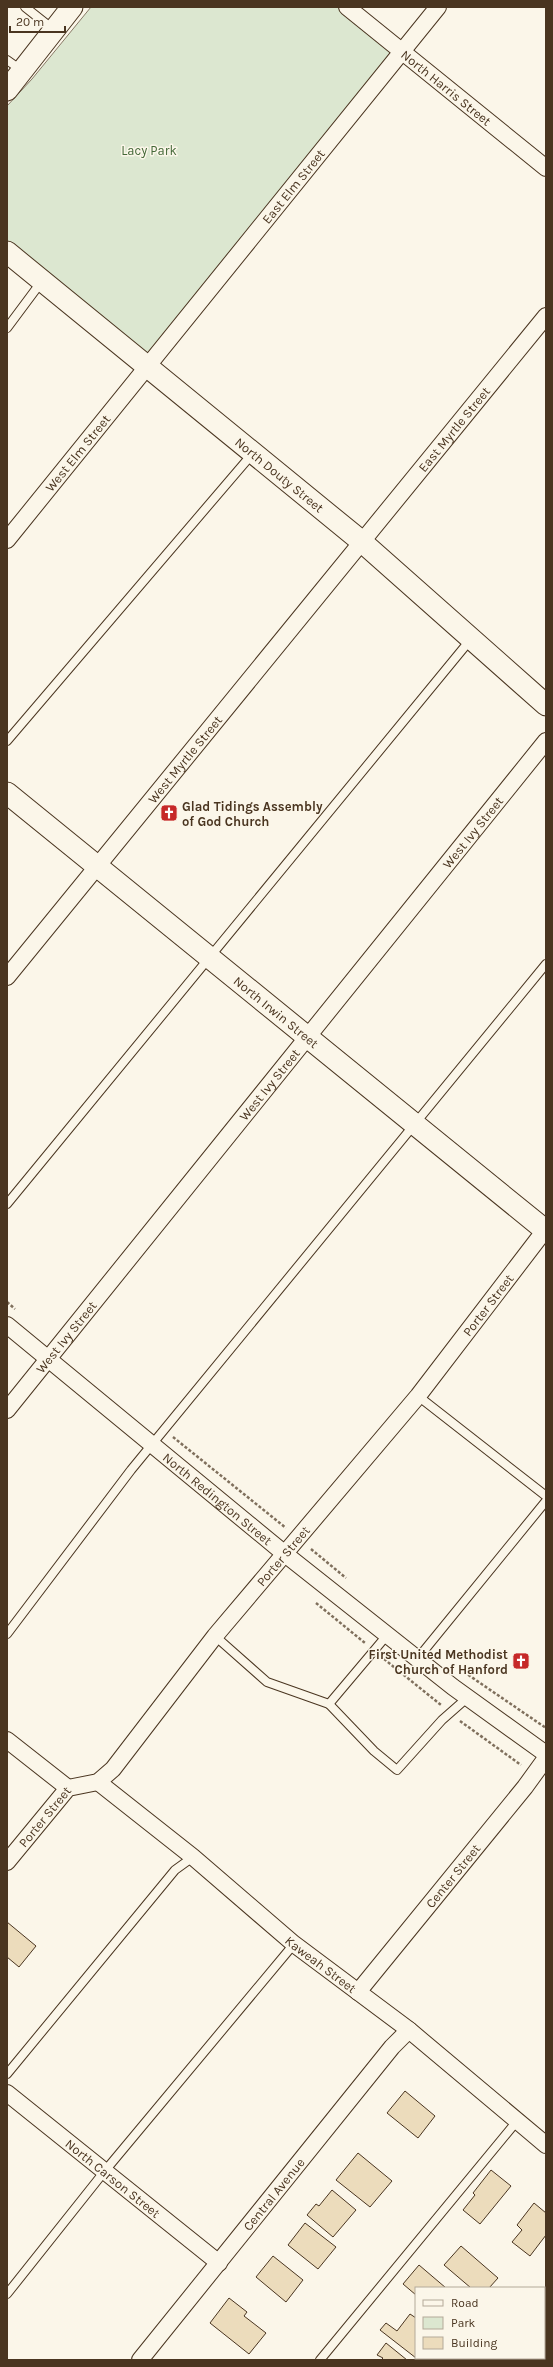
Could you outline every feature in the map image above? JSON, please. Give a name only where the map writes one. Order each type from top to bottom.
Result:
[{"type":"street","points":[[7,90],[14,66],[54,30],[72,7]]},
{"type":"street","name":"North Harris Street","points":[[347,7],[546,168]]},
{"type":"street","name":"East Elm Street","points":[[148,366],[438,7]]},
{"type":"street","name":"North Douty Street","points":[[7,252],[361,541],[546,705]]},
{"type":"street","name":"East Myrtle Street","points":[[361,541],[546,316]]},
{"type":"street","name":"West Elm Street","points":[[7,540],[148,366]]},
{"type":"street","name":"West Myrtle Street","points":[[7,977],[361,541]]},
{"type":"street","name":"West Ivy Street","points":[[7,1410],[546,741]]},
{"type":"street","name":"North Irwin Street","points":[[7,793],[545,1230]]},
{"type":"street","name":"Porter Street","points":[[7,1862],[68,1788],[98,1782],[113,1769],[216,1636],[418,1396],[545,1230]]},
{"type":"street","name":"North Redington Street","points":[[7,1325],[285,1554],[467,1698],[546,1754]]},
{"type":"street","points":[[7,1740],[68,1788]]},
{"type":"street","name":"Center Street","points":[[358,1992],[520,1793],[546,1758]]},
{"type":"street","name":"Kaweah Street","points":[[98,1782],[193,1857],[294,1944],[409,2030],[546,2145]]},
{"type":"street","name":"Central Avenue","points":[[140,2360],[392,2047],[409,2030]]},
{"type":"street","name":"North Carson Street","points":[[7,2093],[219,2263]]},
{"type":"lane","points":[[24,7],[54,30]]},
{"type":"lane","points":[[7,328],[43,281]]},
{"type":"lane","points":[[7,741],[253,452]]},
{"type":"lane","points":[[7,1204],[471,638]]},
{"type":"lane","points":[[7,1634],[152,1445],[416,1125],[546,964]]},
{"type":"lane","points":[[418,1396],[546,1496]]},
{"type":"lane","points":[[418,1658],[546,1501]]},
{"type":"lane","points":[[329,1704],[388,1634]]},
{"type":"lane","points":[[216,1636],[267,1682],[329,1704],[374,1751],[397,1770],[442,1720],[467,1698]]},
{"type":"lane","points":[[7,2074],[175,1870],[193,1857]]},
{"type":"lane","points":[[7,2294],[104,2172],[294,1944]]},
{"type":"lane","points":[[320,2360],[516,2121]]},
{"type":"path","points":[[7,1302],[18,1312]]},
{"type":"path","points":[[165,1430],[351,1582]]},
{"type":"path","points":[[458,1668],[546,1728]]},
{"type":"green space","name":"Lacy Park","points":[[91,7],[347,7],[402,51],[148,366],[7,252],[7,106],[32,79]]},
{"type":"green space","points":[[546,2325],[546,2360],[518,2360],[545,2359]]},
{"type":"building","points":[[7,1922],[36,1946],[19,1967],[7,1957]]},
{"type":"building","points":[[405,2091],[435,2116],[418,2138],[387,2113]]},
{"type":"building","points":[[358,2153],[392,2181],[370,2207],[336,2180]]},
{"type":"building","points":[[491,2170],[511,2186],[480,2224],[463,2210],[475,2195],[473,2193]]},
{"type":"building","points":[[332,2190],[356,2210],[333,2237],[307,2215],[316,2204],[319,2206]]},
{"type":"building","points":[[534,2203],[546,2213],[546,2235],[530,2256],[512,2242],[522,2230],[517,2225]]},
{"type":"building","points":[[305,2223],[336,2247],[318,2269],[288,2245]]},
{"type":"building","points":[[461,2246],[498,2278],[490,2287],[470,2287],[444,2265]]},
{"type":"building","points":[[273,2256],[303,2280],[286,2302],[256,2277]]},
{"type":"building","points":[[419,2265],[445,2287],[415,2287],[415,2294],[403,2284]]},
{"type":"building","points":[[229,2298],[247,2312],[244,2316],[266,2333],[249,2354],[210,2323]]},
{"type":"building","points":[[410,2314],[415,2317],[415,2357],[380,2330],[386,2323],[397,2331]]},
{"type":"building","points":[[386,2343],[407,2360],[381,2360],[383,2358],[377,2355]]},
{"type":"place","name":"Glad Tidings Assembly of God Church","points":[[169,813]]},
{"type":"place","name":"First United Methodist Church of Hanford","points":[[521,1661]]}]
